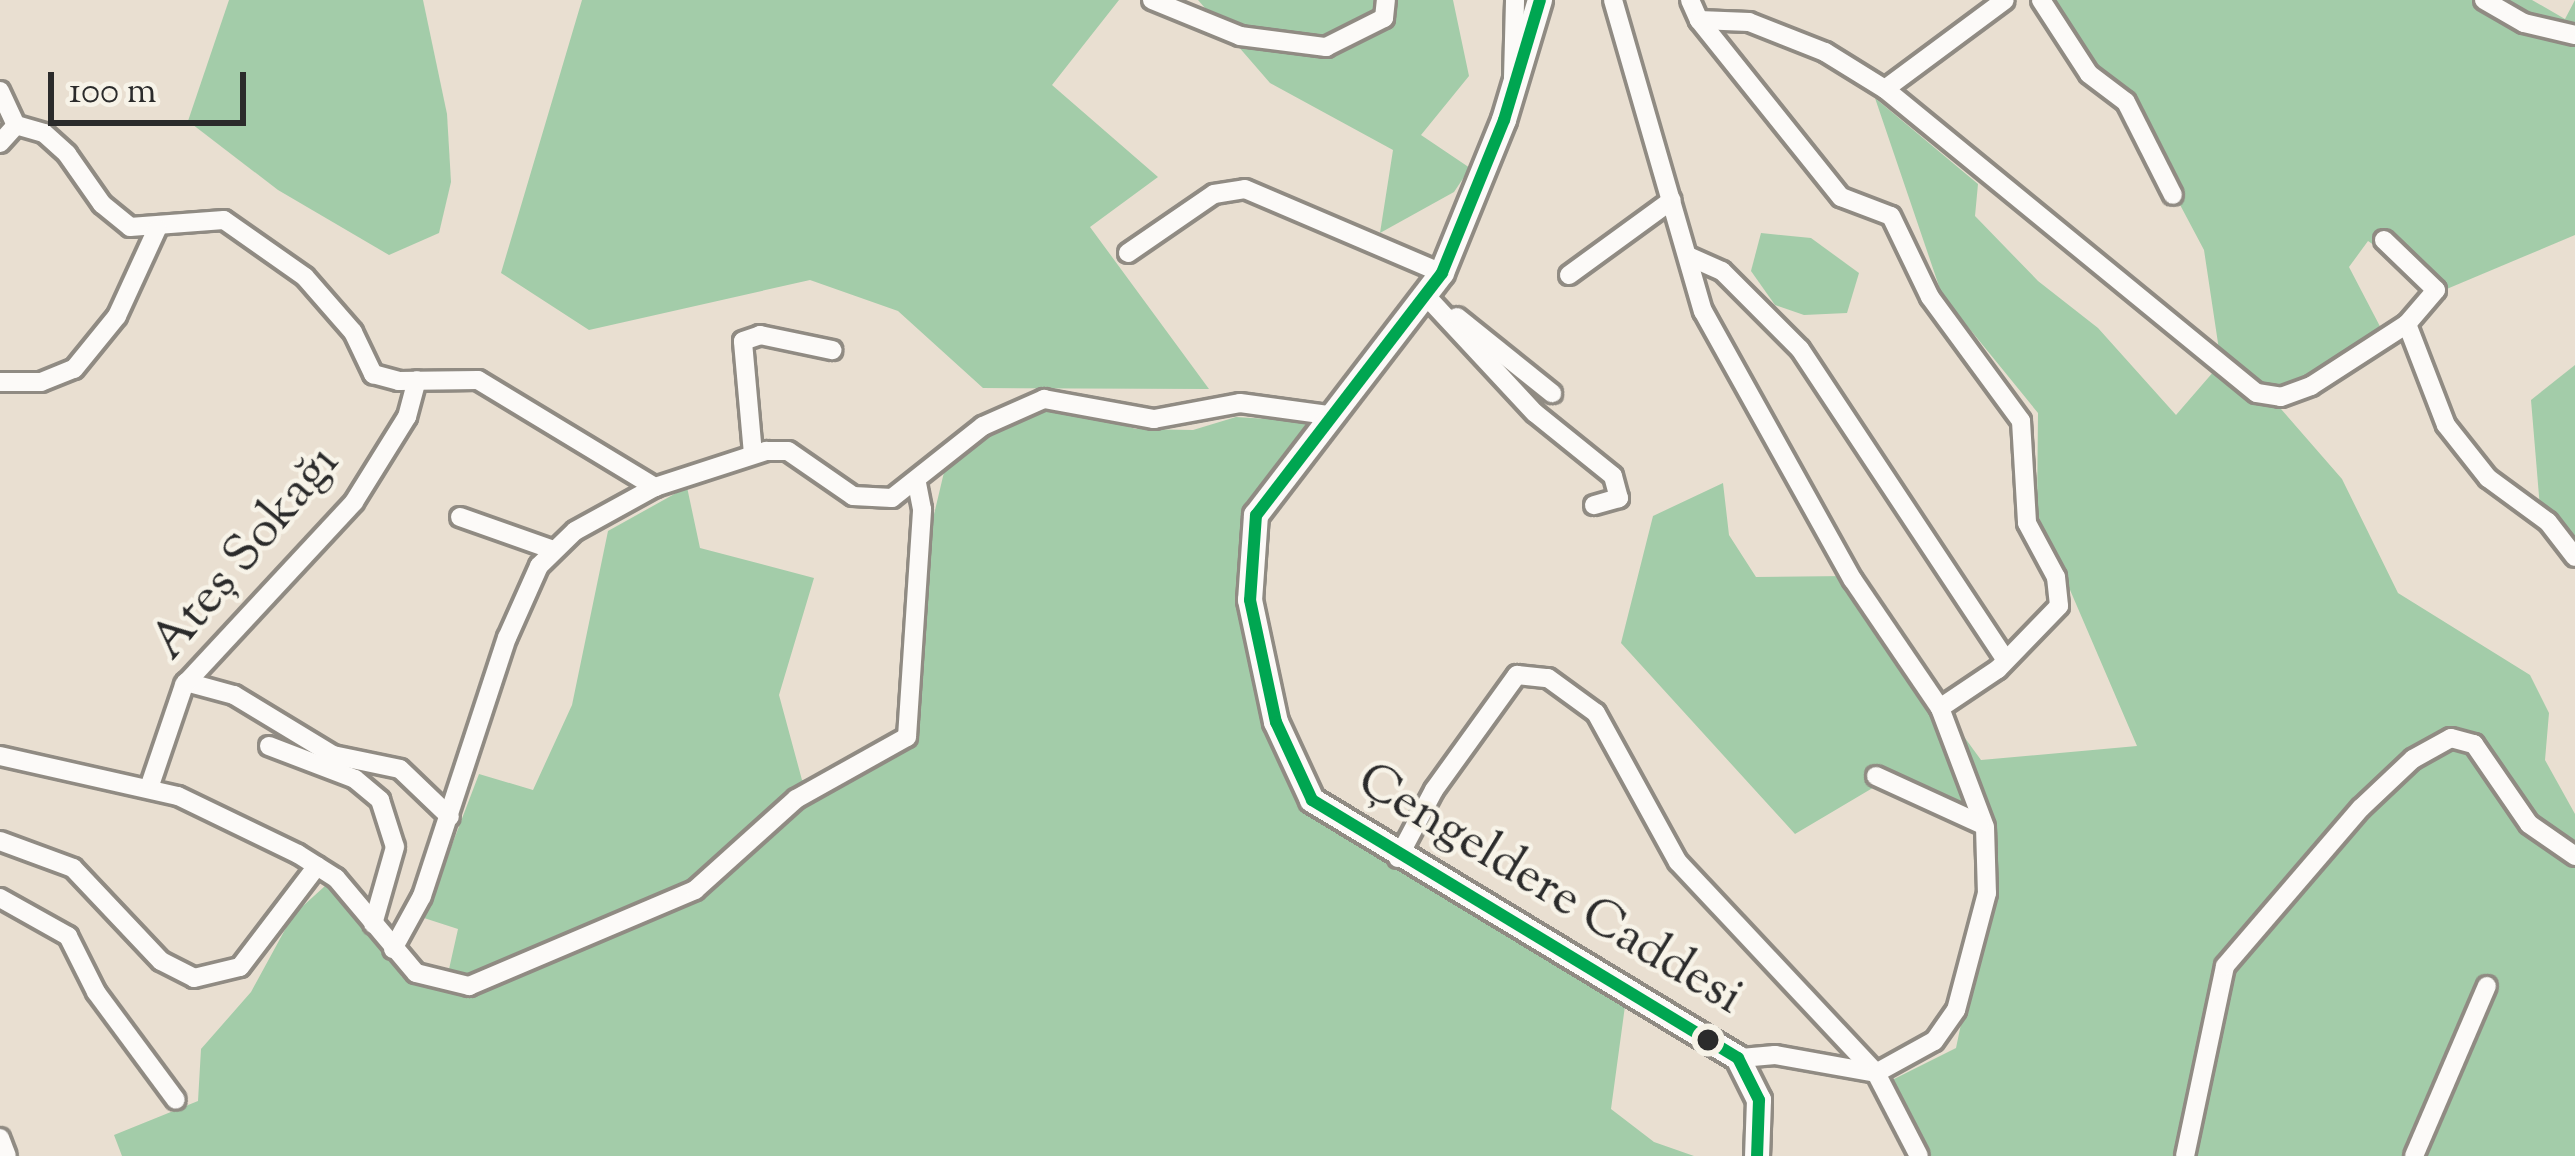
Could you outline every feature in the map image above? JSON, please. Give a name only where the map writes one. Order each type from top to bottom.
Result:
[{"type":"main road","name":"Çengeldere Caddesi","points":[[1540,0],[1514,89],[1442,273],[1428,298],[1256,515],[1250,600],[1276,722],[1298,781],[1312,800],[1398,858],[1738,1058],[1759,1100],[1757,1156]]},
{"type":"street","points":[[1152,0],[1240,36],[1326,47],[1384,18],[1386,0]]},
{"type":"street","points":[[1514,89],[1508,42],[1515,0]]},
{"type":"street","points":[[1613,0],[1703,311],[1853,580],[1940,708],[1985,827],[1987,893],[1956,1010],[1934,1041],[1876,1073],[1775,1055],[1738,1058]]},
{"type":"street","points":[[1690,0],[1699,20],[1841,197],[1891,216],[1930,297],[2021,421],[2027,523],[2062,595],[2051,621],[1940,708]]},
{"type":"street","points":[[1885,89],[2005,0]]},
{"type":"street","points":[[2041,0],[2090,74],[2126,102],[2173,195]]},
{"type":"street","points":[[2484,0],[2524,22],[2575,35]]},
{"type":"street","points":[[1699,20],[1749,22],[1825,52],[1885,89],[2257,393],[2281,397],[2311,386],[2407,324],[2436,290],[2384,240]]},
{"type":"street","points":[[0,91],[16,125],[44,133],[67,154],[114,216],[157,229],[224,220],[305,278],[353,332],[374,374],[478,380],[655,487]]},
{"type":"street","points":[[0,143],[16,125]]},
{"type":"street","points":[[1128,253],[1214,194],[1245,189],[1442,273]]},
{"type":"street","points":[[1569,274],[1672,200]]},
{"type":"street","points":[[0,382],[41,382],[74,369],[117,316],[157,229]]},
{"type":"street","points":[[1688,256],[1721,271],[1800,349],[2006,659]]},
{"type":"street","points":[[1428,298],[1552,393]]},
{"type":"street","points":[[1428,298],[1535,413],[1613,476],[1619,498],[1594,505]]},
{"type":"street","points":[[2407,324],[2446,424],[2488,478],[2548,522],[2575,557]]},
{"type":"street","points":[[753,454],[743,341],[760,335],[832,350]]},
{"type":"street","name":"Ateş Sokağı","points":[[149,788],[186,682],[354,502],[407,417],[417,380]]},
{"type":"street","points":[[393,949],[450,817],[507,638],[551,549],[655,487],[753,454],[788,451],[865,500],[892,498],[917,483],[983,426],[1044,399],[1154,419],[1228,403],[1335,416]]},
{"type":"street","points":[[0,756],[149,788],[317,866],[393,949],[433,982],[469,986],[695,890],[796,800],[899,745],[913,718],[917,483]]},
{"type":"street","points":[[460,517],[551,549]]},
{"type":"street","points":[[1398,858],[1434,790],[1517,676],[1548,678],[1596,713],[1678,862],[1876,1073],[1919,1156]]},
{"type":"street","points":[[186,682],[234,695],[332,755],[400,769],[450,817]]},
{"type":"street","points":[[2185,1156],[2225,967],[2413,759],[2451,738],[2474,744],[2529,824],[2575,856]]},
{"type":"street","points":[[269,746],[355,778],[380,800],[395,847],[373,923]]},
{"type":"street","points":[[1876,776],[1985,827]]},
{"type":"street","points":[[0,841],[73,868],[161,961],[194,978],[240,967],[317,866]]},
{"type":"street","points":[[0,898],[68,936],[96,992],[176,1100]]},
{"type":"street","points":[[2414,1156],[2488,986]]},
{"type":"street","points":[[0,1138],[8,1156]]},
{"type":"green space","points":[[229,0],[423,0],[447,114],[451,182],[439,233],[389,255],[278,190],[188,121]]},
{"type":"green space","points":[[582,0],[1119,0],[1052,85],[1158,177],[1090,227],[1209,389],[983,388],[898,311],[810,280],[589,330],[501,273]]},
{"type":"green space","points":[[1198,0],[1453,0],[1469,76],[1421,135],[1470,168],[1454,192],[1380,233],[1393,150],[1270,83]]},
{"type":"green space","points":[[2038,0],[2532,0],[2565,19],[2575,0],[2575,235],[2442,291],[2368,241],[2349,267],[2385,336],[2281,409],[2342,479],[2398,593],[2530,675],[2549,713],[2545,760],[2575,814],[2575,1156],[1929,1156],[1892,1080],[1956,1048],[1998,847],[1957,800],[1876,786],[1795,834],[1621,643],[1653,516],[1723,483],[1729,535],[1756,577],[1847,576],[1981,760],[2137,746],[2037,513],[2038,413],[1942,295],[1875,98],[1978,184],[1975,216],[2038,281],[2098,328],[2176,415],[2221,363],[2204,250],[2134,118]]},
{"type":"green space","points":[[1761,233],[1811,238],[1859,273],[1847,313],[1804,315],[1775,305],[1751,271]]},
{"type":"green space","points":[[2575,365],[2575,559],[2541,520],[2531,400]]},
{"type":"green space","points":[[1044,402],[1136,429],[1193,430],[1236,417],[1315,422],[1270,478],[1241,534],[1240,601],[1265,722],[1288,781],[1329,823],[1625,1006],[1611,1109],[1654,1142],[1694,1156],[122,1156],[114,1135],[198,1101],[201,1049],[251,992],[293,915],[336,876],[402,977],[445,987],[458,929],[424,918],[479,774],[533,790],[572,705],[608,531],[687,487],[700,548],[814,578],[779,695],[802,780],[839,777],[899,749],[919,725],[927,544],[945,468],[1025,407]]},
{"type":"transit line","points":[[1540,0],[1504,120],[1442,273],[1256,515],[1250,600],[1276,722],[1312,800],[1738,1058],[1759,1100],[1757,1156]]}]
